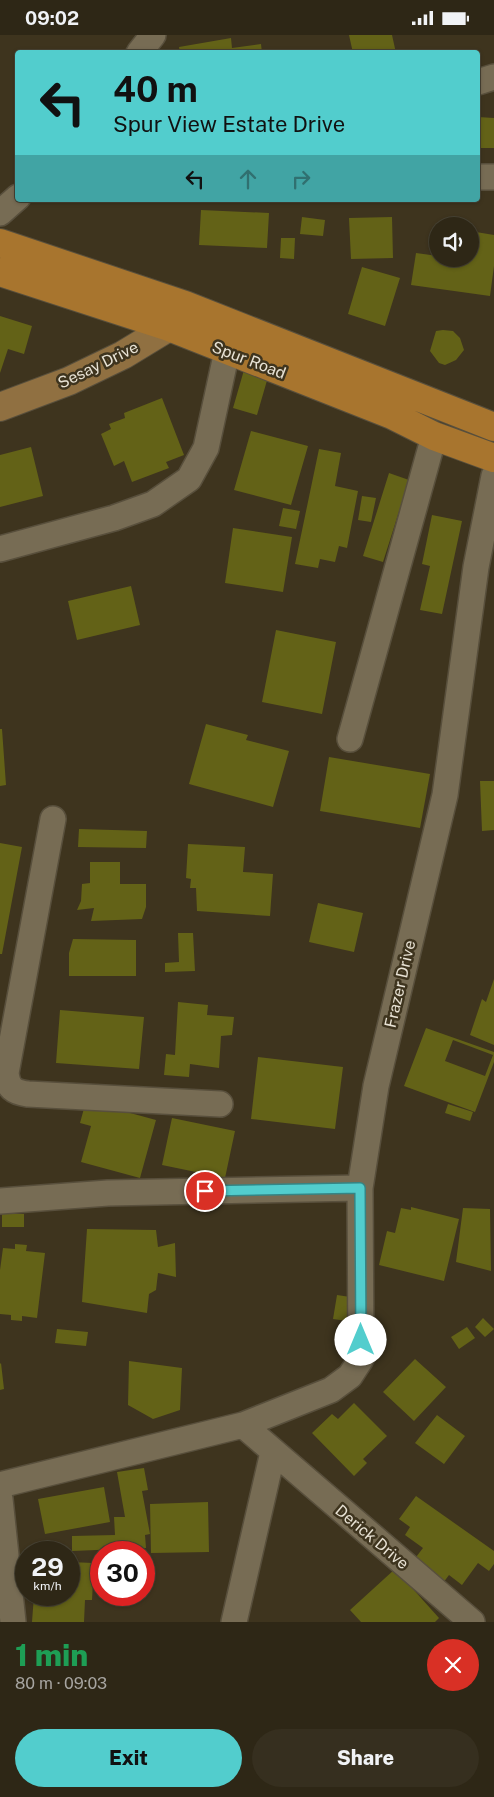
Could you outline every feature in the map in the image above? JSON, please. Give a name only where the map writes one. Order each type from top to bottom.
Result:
[{"type":"main road","name":"Spur Road","points":[[0,243],[185,305],[236,325],[396,403],[434,436],[494,458]]},
{"type":"main road","name":"Spur Road","points":[[0,272],[169,327],[227,351],[396,403],[494,427]]},
{"type":"street","points":[[141,50],[153,35]]},
{"type":"street","points":[[480,81],[494,77]]},
{"type":"street","points":[[480,177],[494,177]]},
{"type":"street","points":[[0,213],[15,200]]},
{"type":"street","name":"Sesay Drive","points":[[0,407],[69,381],[123,355],[169,327],[185,305]]},
{"type":"street","points":[[0,549],[114,518],[153,504],[189,479],[206,448],[227,351],[236,325]]},
{"type":"street","points":[[350,739],[434,436]]},
{"type":"street","name":"Frazer Drive","points":[[0,1485],[243,1425],[331,1390],[350,1375],[361,1359],[360,1188],[376,1086],[445,795],[476,567],[494,476]]},
{"type":"street","points":[[53,819],[6,1073],[8,1085],[15,1093],[220,1104]]},
{"type":"street","points":[[0,1201],[108,1193],[360,1188]]},
{"type":"street","name":"Derick Drive","points":[[243,1425],[472,1622]]},
{"type":"street","points":[[234,1622],[273,1452]]},
{"type":"street","points":[[0,1499],[13,1622]]},
{"type":"building","points":[[349,35],[392,35],[395,50],[352,50]]},
{"type":"building","points":[[231,38],[232,48],[261,44],[262,50],[180,50],[179,47]]},
{"type":"building","points":[[480,117],[494,118],[494,148],[480,148]]},
{"type":"building","points":[[201,210],[269,213],[267,248],[199,245]]},
{"type":"building","points":[[302,217],[325,220],[323,236],[300,234]]},
{"type":"building","points":[[392,217],[393,258],[351,259],[349,218]]},
{"type":"building","points":[[479,232],[494,235],[494,266],[490,296],[411,285],[416,253],[429,255],[429,267],[479,267]]},
{"type":"building","points":[[281,238],[295,238],[294,259],[280,258]]},
{"type":"building","points":[[362,267],[400,278],[385,326],[348,314]]},
{"type":"building","points":[[0,316],[32,326],[24,354],[8,349],[0,373]]},
{"type":"building","points":[[436,331],[453,331],[460,338],[464,350],[456,360],[445,365],[439,363],[430,351]]},
{"type":"building","points":[[244,370],[268,377],[257,415],[233,408]]},
{"type":"building","points":[[162,398],[184,455],[166,462],[169,468],[132,482],[124,461],[114,466],[101,434],[111,429],[109,424],[125,418],[124,413]]},
{"type":"building","points":[[251,431],[308,446],[291,505],[234,490]]},
{"type":"building","points":[[31,447],[43,496],[0,507],[0,455]]},
{"type":"building","points":[[319,449],[341,453],[335,486],[358,491],[347,548],[339,546],[335,562],[320,559],[318,568],[295,564]]},
{"type":"building","points":[[389,473],[409,480],[383,562],[363,556]]},
{"type":"building","points":[[362,496],[376,498],[371,522],[358,520]]},
{"type":"building","points":[[283,508],[300,511],[296,529],[279,526]]},
{"type":"building","points":[[432,515],[462,521],[442,614],[420,610],[430,566],[422,564]]},
{"type":"building","points":[[233,528],[292,537],[283,592],[225,583]]},
{"type":"building","points":[[131,586],[140,625],[77,640],[68,601]]},
{"type":"building","points":[[276,630],[336,642],[322,714],[262,702]]},
{"type":"building","points":[[206,724],[248,735],[246,740],[289,751],[273,807],[189,784]]},
{"type":"building","points":[[0,729],[2,729],[6,785],[0,786]]},
{"type":"building","points":[[329,757],[430,774],[420,828],[320,811]]},
{"type":"building","points":[[480,781],[494,781],[494,830],[482,831]]},
{"type":"building","points":[[79,829],[147,831],[146,848],[78,847]]},
{"type":"building","points":[[0,843],[22,847],[2,954],[0,954]]},
{"type":"building","points":[[188,844],[245,847],[243,872],[273,874],[270,916],[197,911],[196,888],[190,888],[191,879],[186,878]]},
{"type":"building","points":[[90,862],[120,862],[120,884],[146,884],[146,907],[142,919],[91,921],[94,908],[77,910],[81,901],[82,884],[90,883]]},
{"type":"building","points":[[318,903],[363,913],[354,952],[309,942]]},
{"type":"building","points":[[178,933],[193,933],[195,971],[165,972],[165,963],[179,962]]},
{"type":"building","points":[[73,939],[136,940],[136,976],[69,976],[69,953]]},
{"type":"building","points":[[494,979],[494,1045],[470,1035],[482,999],[486,1002]]},
{"type":"building","points":[[178,1002],[208,1005],[207,1015],[234,1017],[232,1035],[221,1036],[219,1068],[190,1064],[189,1077],[164,1075],[166,1054],[175,1055]]},
{"type":"building","points":[[60,1010],[144,1017],[139,1069],[56,1063]]},
{"type":"building","points":[[426,1028],[494,1052],[494,1062],[475,1112],[404,1086]],"holes":[[[453,1040],[493,1055],[485,1076],[445,1061]]]},
{"type":"building","points":[[258,1057],[343,1067],[335,1129],[251,1119]]},
{"type":"building","points":[[86,1101],[156,1120],[140,1178],[81,1162],[91,1126],[80,1123]]},
{"type":"building","points":[[448,1104],[473,1112],[470,1121],[445,1113]]},
{"type":"building","points":[[172,1118],[235,1131],[225,1178],[162,1165]]},
{"type":"building","points":[[411,1207],[459,1219],[444,1281],[379,1265],[387,1231],[395,1233],[401,1208],[411,1210]]},
{"type":"building","points":[[463,1208],[490,1209],[491,1271],[456,1262]]},
{"type":"building","points":[[2,1214],[24,1214],[24,1227],[2,1227]]},
{"type":"building","points":[[87,1229],[156,1230],[158,1247],[175,1243],[176,1277],[158,1273],[156,1290],[149,1294],[147,1313],[82,1302]]},
{"type":"building","points":[[15,1244],[27,1245],[26,1251],[45,1253],[37,1318],[22,1316],[22,1321],[11,1320],[11,1315],[0,1314],[0,1270],[3,1248],[15,1249]]},
{"type":"building","points":[[337,1295],[357,1298],[354,1322],[333,1319]]},
{"type":"building","points":[[483,1318],[494,1329],[485,1337],[475,1327]]},
{"type":"building","points":[[467,1327],[475,1338],[459,1349],[451,1337]]},
{"type":"building","points":[[57,1329],[88,1332],[86,1346],[55,1343]]},
{"type":"building","points":[[415,1359],[446,1387],[414,1421],[383,1392]]},
{"type":"building","points":[[129,1361],[182,1368],[180,1410],[153,1419],[128,1405]]},
{"type":"building","points":[[0,1364],[4,1389],[0,1390]]},
{"type":"building","points":[[354,1403],[387,1436],[363,1459],[367,1463],[354,1476],[312,1433],[332,1414],[338,1419]]},
{"type":"building","points":[[437,1415],[465,1436],[444,1464],[415,1443]]},
{"type":"building","points":[[144,1468],[148,1490],[142,1491],[150,1534],[145,1535],[145,1541],[90,1541],[90,1550],[80,1551],[80,1541],[72,1541],[72,1536],[115,1535],[114,1517],[125,1517],[117,1472]]},
{"type":"building","points":[[104,1487],[110,1522],[45,1534],[38,1499]]},
{"type":"building","points":[[416,1496],[494,1551],[494,1564],[489,1571],[478,1563],[462,1585],[449,1575],[443,1583],[413,1561],[423,1548],[405,1535],[410,1527],[399,1519]]},
{"type":"building","points":[[208,1502],[209,1552],[155,1553],[155,1541],[151,1541],[150,1504]]},
{"type":"building","points":[[80,1562],[90,1563],[90,1600],[85,1600],[84,1622],[32,1622],[33,1606],[80,1606]]},
{"type":"building","points":[[395,1569],[439,1618],[435,1622],[361,1622],[350,1610]]},
{"type":"route","points":[[205,1191],[360,1188],[361,1340]]}]
